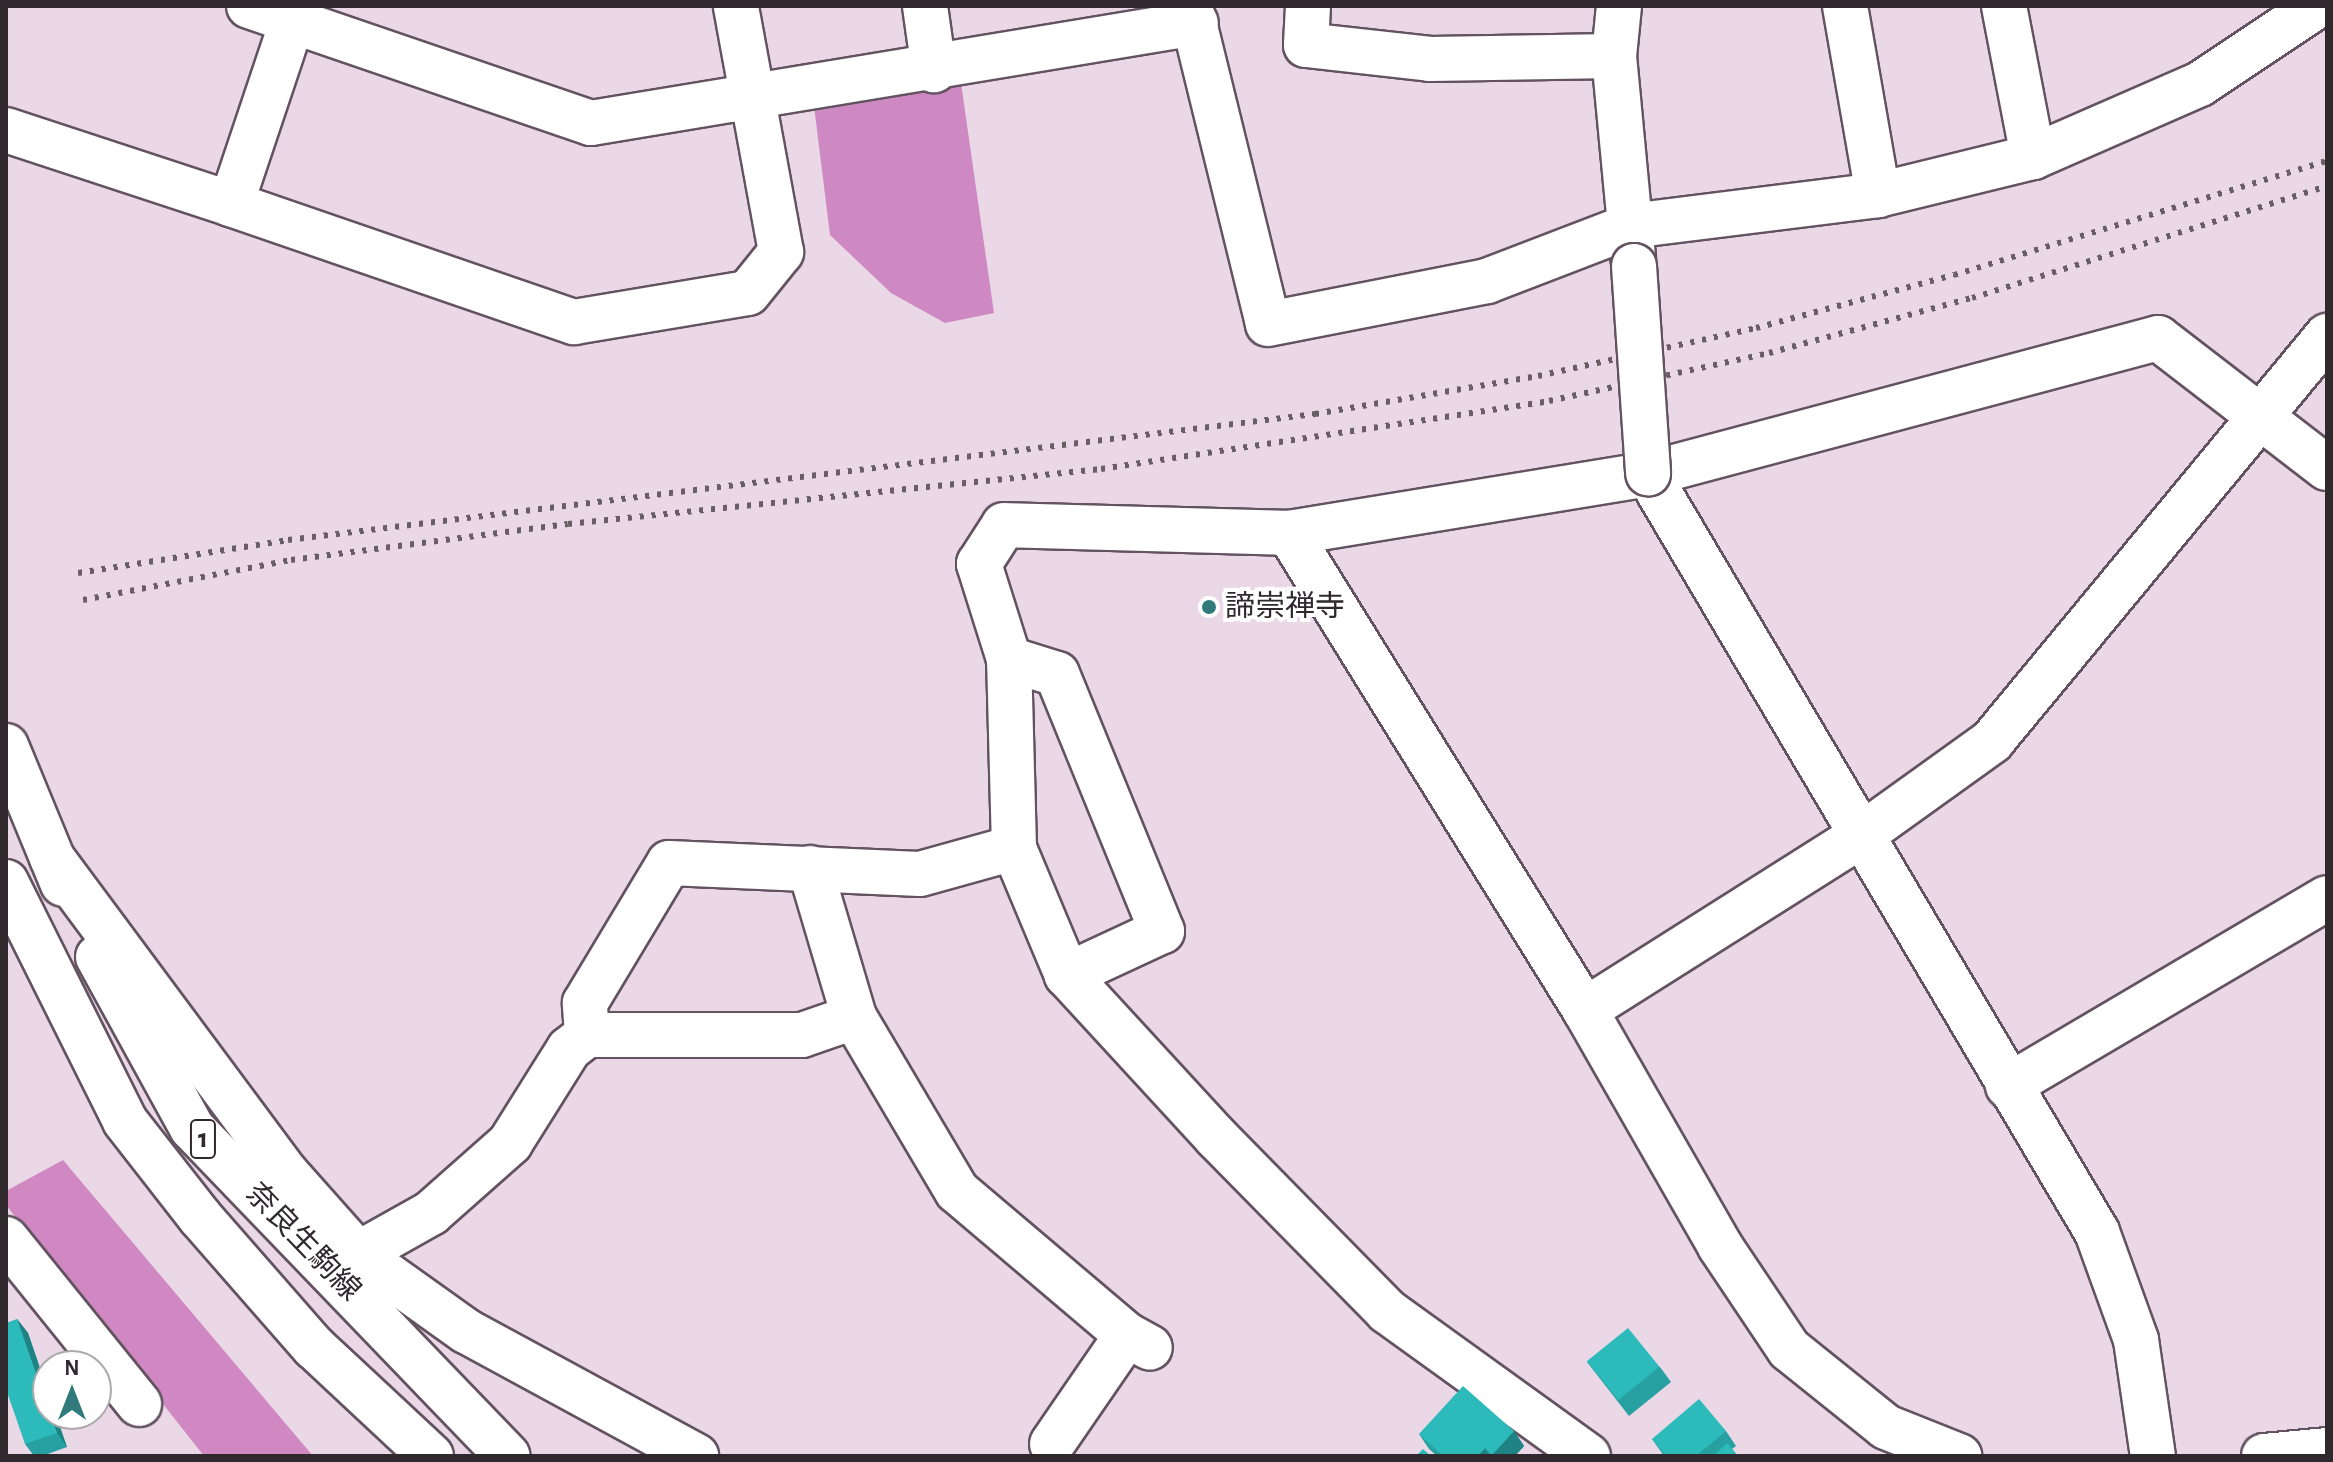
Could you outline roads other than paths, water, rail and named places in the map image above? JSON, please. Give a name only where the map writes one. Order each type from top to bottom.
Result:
[{"type":"street","points":[[249,6],[591,123],[934,70],[1193,14],[1268,324],[1487,281],[1632,246],[1878,195],[2033,157],[2200,84],[2317,6]]},
{"type":"street","points":[[6,130],[574,322],[748,293],[781,252],[736,6]]},
{"type":"street","points":[[925,6],[934,70]]},
{"type":"street","points":[[1308,6],[1306,45],[1430,59],[1614,56]]},
{"type":"street","points":[[1619,6],[1614,56],[1632,246],[1648,474],[2097,1232],[2136,1340],[2153,1456]]},
{"type":"street","points":[[1845,6],[1878,195]]},
{"type":"street","points":[[2004,6],[2033,157]]},
{"type":"street","points":[[231,204],[292,22]]},
{"type":"street","points":[[1585,1010],[1860,836],[1992,741],[2327,336]]},
{"type":"street","points":[[1588,1456],[1387,1311],[1216,1137],[1067,975],[1014,848],[1009,659],[979,564],[1004,525],[1289,533],[1648,474],[2158,338],[2327,468]]},
{"type":"street","points":[[1289,533],[1585,1010],[1720,1246],[1789,1349],[1886,1427],[1959,1456]]},
{"type":"street","points":[[1009,659],[1057,674],[1162,931],[1067,975]]},
{"type":"street","name":"奈良生駒線","points":[[6,746],[81,927],[192,1128],[508,1456]]},
{"type":"street","points":[[587,1035],[585,1003],[669,863],[920,874],[1014,848]]},
{"type":"street","points":[[52,858],[287,1174],[358,1254],[466,1331],[696,1456]]},
{"type":"street","points":[[810,868],[854,1017],[957,1191],[1138,1342],[1052,1444]]},
{"type":"street","name":"奈良生駒線","points":[[6,882],[19,944],[125,1121],[200,1217],[314,1347],[431,1456]]},
{"type":"street","points":[[2008,1086],[2327,898]]},
{"type":"street","points":[[358,1254],[431,1213],[510,1143],[569,1049],[587,1035],[802,1035],[854,1017]]},
{"type":"street","points":[[6,1239],[139,1404]]},
{"type":"street","points":[[314,1347],[391,1456]]},
{"type":"street","points":[[2264,1456],[2327,1450]]},
{"type":"railway","points":[[78,573],[288,540],[1315,414],[1538,376],[1756,328],[1954,275],[2327,161]]},
{"type":"railway","points":[[83,600],[291,560],[568,524],[1101,469],[1549,401],[1769,353],[1972,298],[2327,186]]},
{"type":"place","name":"諦崇禅寺","points":[[1209,607]]}]
